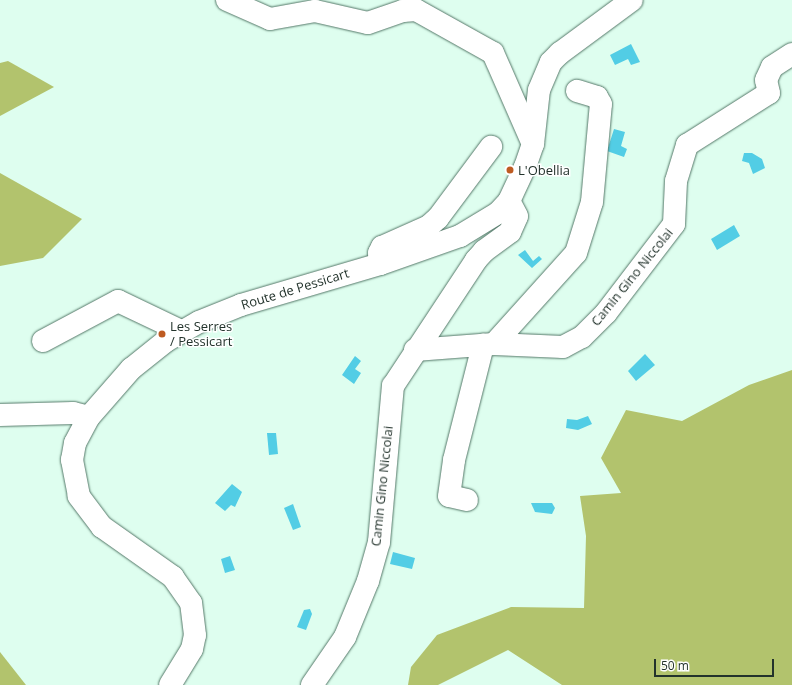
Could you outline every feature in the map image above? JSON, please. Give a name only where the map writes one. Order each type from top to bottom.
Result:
[{"type":"street","points":[[227,0],[270,19],[315,11],[368,23],[403,10],[416,10],[493,53],[532,144]]},
{"type":"street","name":"Route de Pessicart","points":[[170,685],[192,650],[195,635],[191,604],[173,577],[102,526],[79,496],[72,460],[75,444],[89,417],[131,369],[181,331],[241,305],[380,264],[460,236],[498,213],[509,201],[525,167],[532,144],[540,90],[551,62],[560,53],[632,0]]},
{"type":"street","name":"Camin Gino Niccolai","points":[[415,350],[488,345],[563,347],[582,337],[606,313],[674,224],[676,181],[687,145],[769,93],[766,80],[772,67],[792,54]]},
{"type":"street","points":[[467,500],[450,496],[454,460],[488,345],[576,253],[592,202],[601,104],[597,97],[577,91]]},
{"type":"street","points":[[380,264],[379,253],[382,247],[429,226],[438,218],[491,147]]},
{"type":"street","name":"Camin Gino Niccolai","points":[[312,685],[345,637],[368,581],[379,542],[393,386],[415,350],[476,260],[484,251],[510,232],[517,216],[509,201]]},
{"type":"street","points":[[43,341],[118,301],[181,331]]},
{"type":"street","points":[[0,415],[73,413],[89,417]]},
{"type":"green space","points":[[8,61],[54,87],[0,116],[0,63]]},
{"type":"green space","points":[[0,173],[82,219],[43,258],[0,266]]},
{"type":"green space","points":[[792,370],[792,685],[562,685],[508,650],[438,685],[408,685],[411,667],[437,635],[511,607],[584,608],[586,536],[580,496],[621,493],[601,458],[626,410],[682,421],[749,385]]},
{"type":"green space","points":[[0,652],[26,685],[0,685]]},
{"type":"water","points":[[631,44],[640,62],[631,65],[628,59],[615,65],[610,55]]},
{"type":"water","points":[[614,129],[625,132],[621,146],[627,149],[624,157],[607,151]]},
{"type":"water","points":[[744,153],[752,153],[762,159],[765,168],[753,174],[749,163],[742,161]]},
{"type":"water","points":[[734,225],[740,236],[717,250],[711,239]]},
{"type":"water","points":[[525,250],[533,261],[539,256],[542,259],[532,268],[518,255]]},
{"type":"water","points":[[645,354],[655,365],[636,381],[628,371]]},
{"type":"water","points":[[355,356],[361,361],[355,369],[361,373],[354,384],[342,375]]},
{"type":"water","points":[[588,416],[592,424],[578,430],[566,428],[567,419],[577,420]]},
{"type":"water","points":[[267,433],[276,433],[278,454],[269,455]]},
{"type":"water","points":[[232,484],[242,492],[235,507],[231,505],[225,511],[215,503]]},
{"type":"water","points":[[531,503],[552,503],[555,508],[552,514],[535,512]]},
{"type":"water","points":[[293,504],[301,527],[293,530],[284,508]]},
{"type":"water","points":[[393,552],[415,558],[412,569],[390,564]]},
{"type":"water","points":[[230,556],[235,570],[225,573],[221,559]]},
{"type":"water","points":[[310,609],[312,614],[306,630],[297,627],[304,610]]},
{"type":"place","name":"L'Obellia","points":[[510,170]]},
{"type":"place","name":"Les Serres / Pessicart","points":[[162,334]]}]
